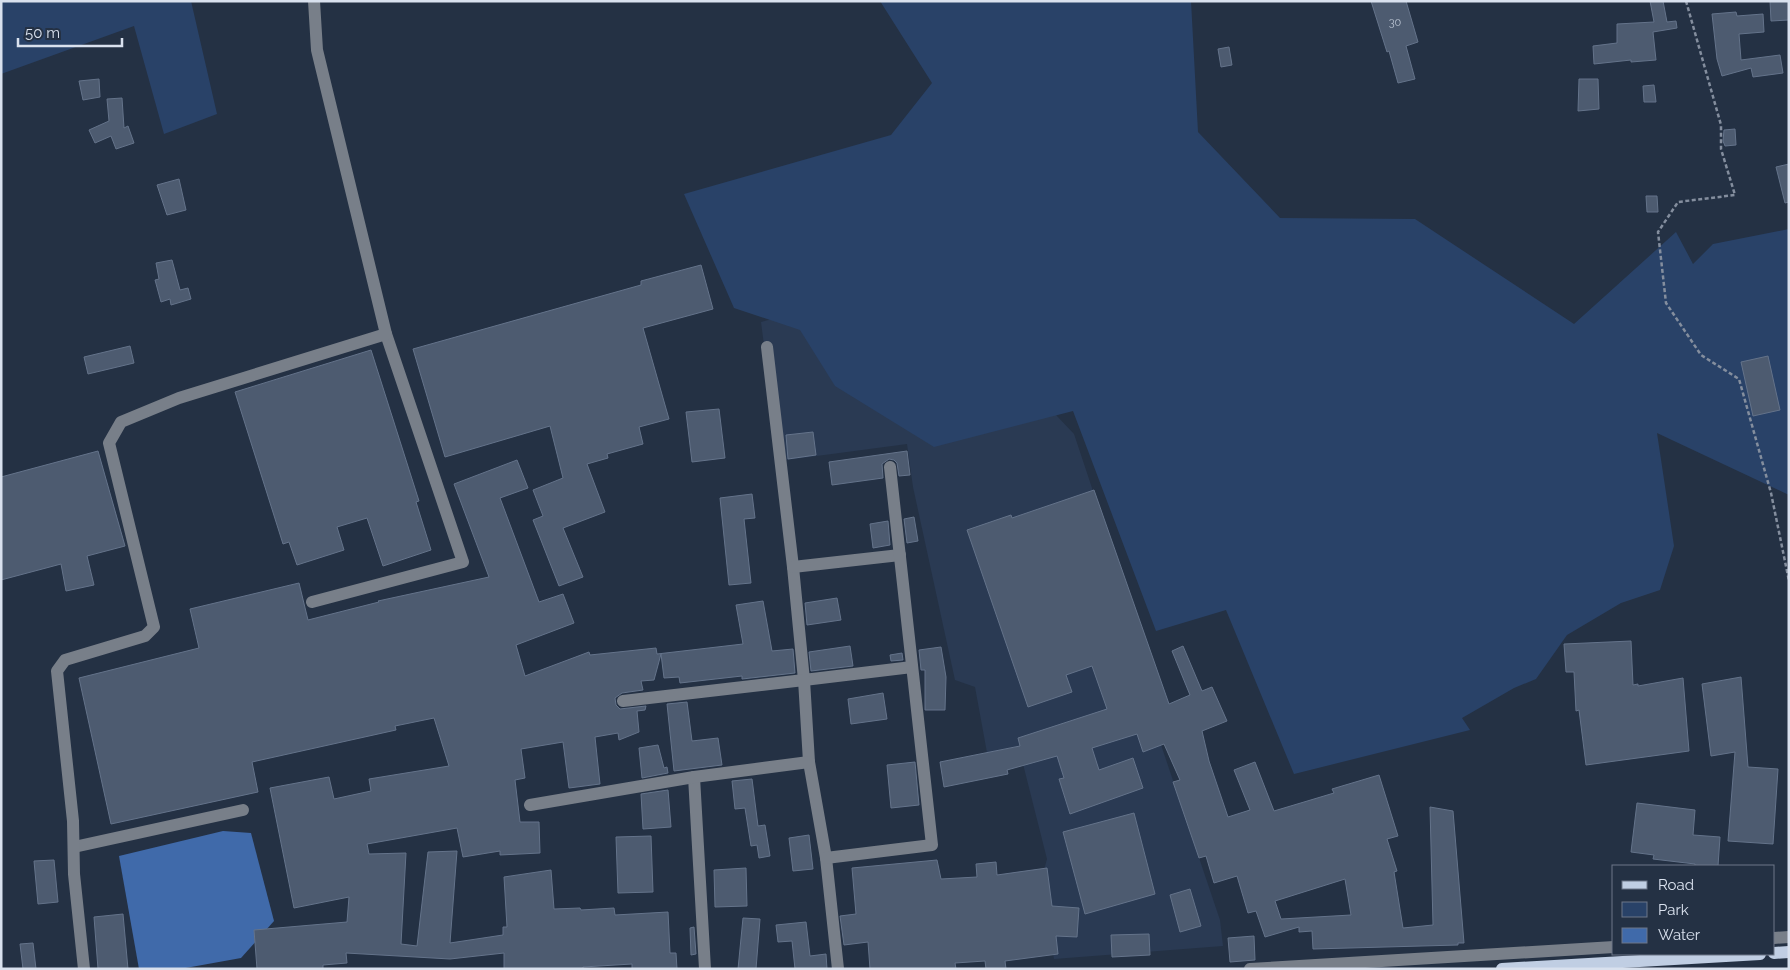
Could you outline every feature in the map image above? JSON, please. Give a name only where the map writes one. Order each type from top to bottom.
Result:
[{"type":"main road","points":[[1775,953],[1789,952]]},
{"type":"main road","points":[[1502,969],[1743,955]]},
{"type":"street","points":[[312,602],[463,562],[386,334],[316,50],[314,1]]},
{"type":"street","points":[[84,969],[74,874],[73,821],[57,671],[65,660],[145,636],[154,627],[109,443],[121,422],[179,398],[386,334]]},
{"type":"street","points":[[767,347],[793,567],[804,680],[809,762],[826,858],[838,969]]},
{"type":"street","points":[[826,858],[932,846],[890,467]]},
{"type":"street","points":[[793,567],[900,555]]},
{"type":"street","points":[[623,701],[912,667]]},
{"type":"street","points":[[530,805],[694,777],[809,762]]},
{"type":"street","points":[[694,777],[705,969]]},
{"type":"street","points":[[74,847],[243,810]]},
{"type":"street","points":[[1775,938],[1789,937]]},
{"type":"street","points":[[1250,969],[1612,948]]},
{"type":"path","points":[[1686,1],[1721,125],[1721,148],[1735,194],[1678,202],[1658,232],[1666,303],[1701,355],[1740,379],[1771,493],[1789,581]]},
{"type":"shaded area","points":[[947,300],[1074,434],[1137,623],[1122,629],[1220,920],[1223,946],[1054,959],[1040,885],[1047,859],[1023,764],[990,769],[975,687],[955,680],[913,487],[907,444],[779,461],[761,322],[832,302]]},
{"type":"green space","points":[[1,1],[191,1],[217,114],[164,134],[134,26],[1,74]]},
{"type":"green space","points":[[880,1],[1191,1],[1198,132],[1280,218],[1415,219],[1574,324],[1676,232],[1693,264],[1713,244],[1789,229],[1789,495],[1657,433],[1674,546],[1660,590],[1621,603],[1567,635],[1536,679],[1514,688],[1462,718],[1470,730],[1294,774],[1226,610],[1156,631],[1073,411],[934,447],[835,386],[800,330],[734,308],[684,194],[891,135],[932,83]]},
{"type":"water","points":[[223,831],[251,833],[274,921],[241,958],[180,969],[139,969],[119,856]]},
{"type":"building","points":[[1371,1],[1406,1],[1418,42],[1406,46],[1415,79],[1398,83]]},
{"type":"building","points":[[1650,1],[1663,1],[1667,22],[1676,21],[1677,28],[1653,32],[1656,60],[1631,62],[1631,60],[1594,64],[1593,46],[1617,43],[1617,24],[1654,22]]},
{"type":"building","points":[[1770,1],[1789,1],[1789,20],[1771,21]]},
{"type":"building","points":[[1736,12],[1737,16],[1763,14],[1764,32],[1739,34],[1741,60],[1780,55],[1783,73],[1753,77],[1751,68],[1722,76],[1717,59],[1712,14]]},
{"type":"building","points":[[1229,47],[1232,65],[1221,67],[1218,49]]},
{"type":"building","points":[[99,79],[100,97],[83,100],[79,81]]},
{"type":"building","points":[[1579,79],[1598,79],[1599,109],[1578,111]]},
{"type":"building","points":[[1654,85],[1656,102],[1644,102],[1643,86]]},
{"type":"building","points":[[122,98],[124,128],[128,126],[134,143],[116,149],[111,136],[95,143],[89,130],[109,121],[107,99]]},
{"type":"building","points":[[1735,129],[1736,145],[1725,146],[1723,141],[1724,130]]},
{"type":"building","points":[[1789,164],[1789,202],[1785,203],[1776,167]]},
{"type":"building","points":[[179,179],[186,210],[167,215],[157,185]]},
{"type":"building","points":[[1646,196],[1657,196],[1658,212],[1647,212]]},
{"type":"building","points":[[172,260],[180,290],[188,288],[191,299],[171,305],[170,299],[161,302],[155,280],[159,279],[156,263]]},
{"type":"building","points":[[701,265],[713,309],[643,328],[669,419],[639,427],[643,444],[607,454],[608,458],[587,464],[605,512],[563,528],[583,577],[559,586],[533,520],[543,516],[533,490],[563,478],[550,426],[445,457],[413,349],[641,285],[641,281]]},
{"type":"building","points":[[130,346],[134,363],[88,374],[84,357]]},
{"type":"building","points":[[371,350],[419,501],[416,502],[431,550],[383,566],[367,518],[337,527],[344,550],[297,565],[289,542],[283,544],[235,392]]},
{"type":"building","points":[[1768,356],[1780,410],[1753,416],[1741,362]]},
{"type":"building","points":[[719,409],[725,458],[692,462],[686,412]]},
{"type":"building","points":[[813,432],[816,455],[788,459],[786,435]]},
{"type":"building","points":[[98,451],[125,546],[87,556],[94,585],[66,591],[61,564],[1,580],[1,477]]},
{"type":"building","points":[[907,451],[910,475],[899,476],[897,463],[889,459],[882,464],[883,478],[832,485],[829,462]]},
{"type":"building","points":[[517,460],[528,488],[500,498],[539,602],[563,594],[574,623],[516,645],[525,676],[589,652],[590,655],[656,648],[657,654],[743,644],[736,605],[763,601],[772,651],[793,649],[795,673],[742,679],[742,676],[680,683],[679,677],[664,678],[661,654],[654,680],[641,681],[643,690],[622,693],[615,698],[616,705],[620,709],[646,706],[645,710],[637,711],[639,732],[619,740],[618,733],[595,737],[600,784],[569,788],[563,742],[521,749],[525,778],[515,780],[520,822],[539,822],[540,853],[500,855],[500,851],[463,857],[457,828],[367,844],[369,854],[406,853],[401,944],[417,946],[428,852],[457,851],[450,943],[503,935],[503,927],[507,927],[504,877],[551,870],[554,909],[614,908],[615,915],[668,912],[670,953],[676,953],[677,969],[632,969],[632,964],[583,967],[583,969],[504,969],[504,953],[450,959],[346,953],[347,963],[323,965],[323,969],[257,969],[254,930],[347,922],[349,897],[294,908],[270,788],[329,777],[334,799],[371,791],[369,779],[449,766],[434,718],[395,726],[396,730],[252,762],[258,792],[111,824],[79,678],[199,648],[190,609],[299,583],[308,620],[378,601],[489,577],[454,484]]},
{"type":"building","points":[[1094,490],[1169,704],[1190,695],[1172,651],[1183,646],[1202,691],[1212,687],[1227,721],[1202,731],[1209,761],[1228,817],[1250,810],[1234,770],[1255,762],[1274,811],[1334,793],[1332,789],[1379,775],[1398,836],[1387,839],[1397,871],[1394,872],[1403,928],[1433,925],[1430,807],[1453,811],[1464,943],[1458,943],[1458,945],[1313,949],[1312,931],[1299,932],[1299,927],[1265,937],[1256,911],[1248,913],[1237,876],[1214,883],[1206,856],[1199,858],[1173,782],[1180,780],[1164,744],[1143,752],[1137,734],[1092,748],[1099,770],[1133,758],[1143,788],[1070,814],[1059,779],[1064,778],[1057,756],[1007,770],[1008,774],[944,787],[940,762],[1020,746],[1018,738],[1107,709],[1092,666],[1066,675],[1072,692],[1028,707],[967,530],[1011,515],[1012,518]],"holes":[[[1345,879],[1351,915],[1281,919],[1275,901]]]},
{"type":"building","points":[[752,494],[755,518],[744,519],[751,583],[729,585],[720,498]]},
{"type":"building","points":[[914,517],[918,541],[907,543],[904,519]]},
{"type":"building","points":[[888,521],[890,545],[873,548],[870,524]]},
{"type":"building","points":[[837,598],[841,620],[807,625],[805,603]]},
{"type":"building","points":[[1631,641],[1633,685],[1638,684],[1638,686],[1683,678],[1689,751],[1586,765],[1579,710],[1576,711],[1574,672],[1566,672],[1564,644]]},
{"type":"building","points":[[850,646],[853,666],[811,671],[809,652]]},
{"type":"building","points":[[941,647],[946,677],[945,710],[925,710],[925,670],[921,670],[919,650]]},
{"type":"building","points":[[902,653],[903,660],[891,661],[890,655]]},
{"type":"building","points":[[1741,677],[1748,767],[1778,769],[1773,844],[1728,841],[1735,752],[1711,756],[1702,684]]},
{"type":"building","points":[[883,693],[887,719],[851,724],[848,699]]},
{"type":"building","points":[[687,702],[692,741],[718,738],[722,765],[674,771],[667,704]]},
{"type":"building","points":[[658,745],[664,768],[667,767],[668,773],[642,778],[639,748]]},
{"type":"building","points":[[915,762],[919,805],[891,808],[887,765]]},
{"type":"building","points":[[752,779],[758,826],[765,825],[770,856],[759,858],[757,845],[751,846],[745,808],[735,809],[732,781]]},
{"type":"building","points":[[668,790],[671,827],[643,829],[641,794]]},
{"type":"building","points":[[1637,803],[1695,810],[1693,835],[1720,837],[1718,865],[1695,865],[1653,859],[1654,855],[1631,852]]},
{"type":"building","points":[[1134,813],[1155,894],[1085,914],[1063,832]]},
{"type":"building","points":[[809,835],[813,869],[793,871],[789,838]]},
{"type":"building","points":[[651,836],[653,892],[618,893],[616,837]]},
{"type":"building","points":[[54,860],[58,902],[38,904],[34,861]]},
{"type":"building","points":[[937,860],[941,879],[977,877],[976,864],[996,862],[997,875],[1047,868],[1052,906],[1079,908],[1077,937],[1056,936],[1058,954],[1005,961],[1006,969],[986,969],[985,961],[955,963],[956,969],[870,969],[868,942],[844,945],[840,916],[856,914],[852,868]]},
{"type":"building","points":[[746,868],[747,906],[715,907],[714,870]]},
{"type":"building","points":[[1190,889],[1201,926],[1180,932],[1170,895]]},
{"type":"building","points":[[123,914],[128,969],[98,969],[94,917]]},
{"type":"building","points":[[743,918],[760,919],[756,969],[738,969]]},
{"type":"building","points":[[806,922],[810,956],[826,954],[827,969],[795,969],[792,941],[778,942],[776,925]]},
{"type":"building","points":[[694,927],[696,954],[691,955],[690,928]]},
{"type":"building","points":[[1149,934],[1150,955],[1112,957],[1111,935]]},
{"type":"building","points":[[1254,936],[1255,960],[1230,962],[1228,938]]},
{"type":"building","points":[[33,943],[36,969],[23,969],[20,944]]}]
